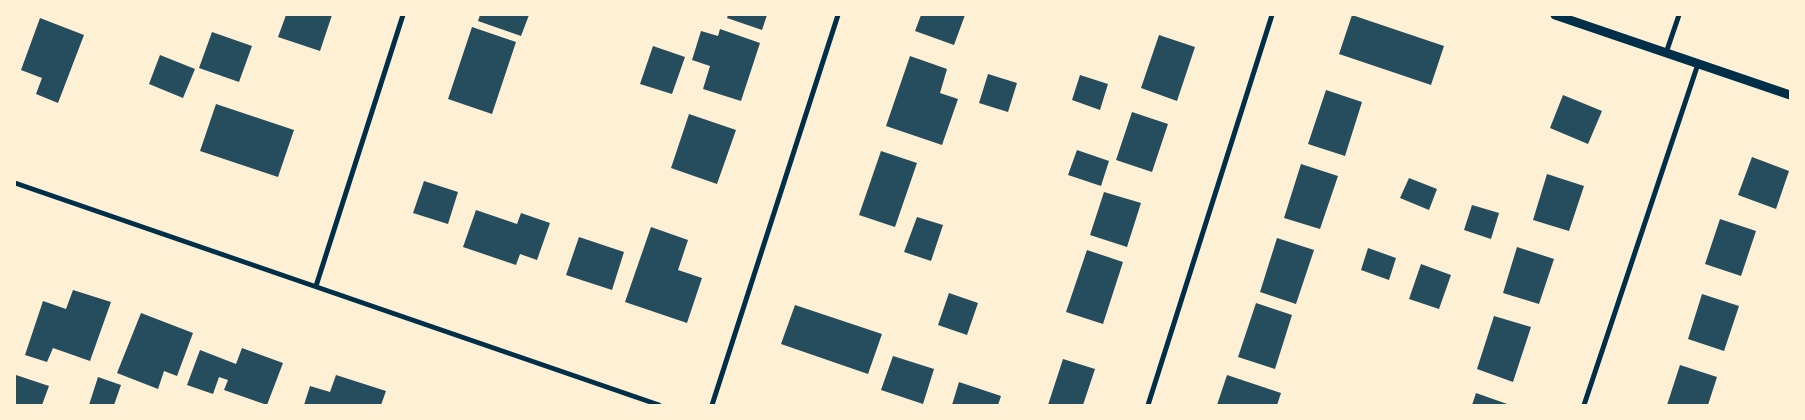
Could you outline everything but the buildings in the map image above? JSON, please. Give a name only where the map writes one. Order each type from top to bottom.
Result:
[{"type":"street","points":[[316,286],[403,15]]},
{"type":"street","points":[[712,405],[838,15]]},
{"type":"street","points":[[1148,405],[1272,15]]},
{"type":"street","points":[[1555,15],[1790,95]]},
{"type":"street","points":[[1666,53],[1679,15]]},
{"type":"street","points":[[1584,405],[1698,64]]},
{"type":"street","points":[[15,183],[659,405]]}]
